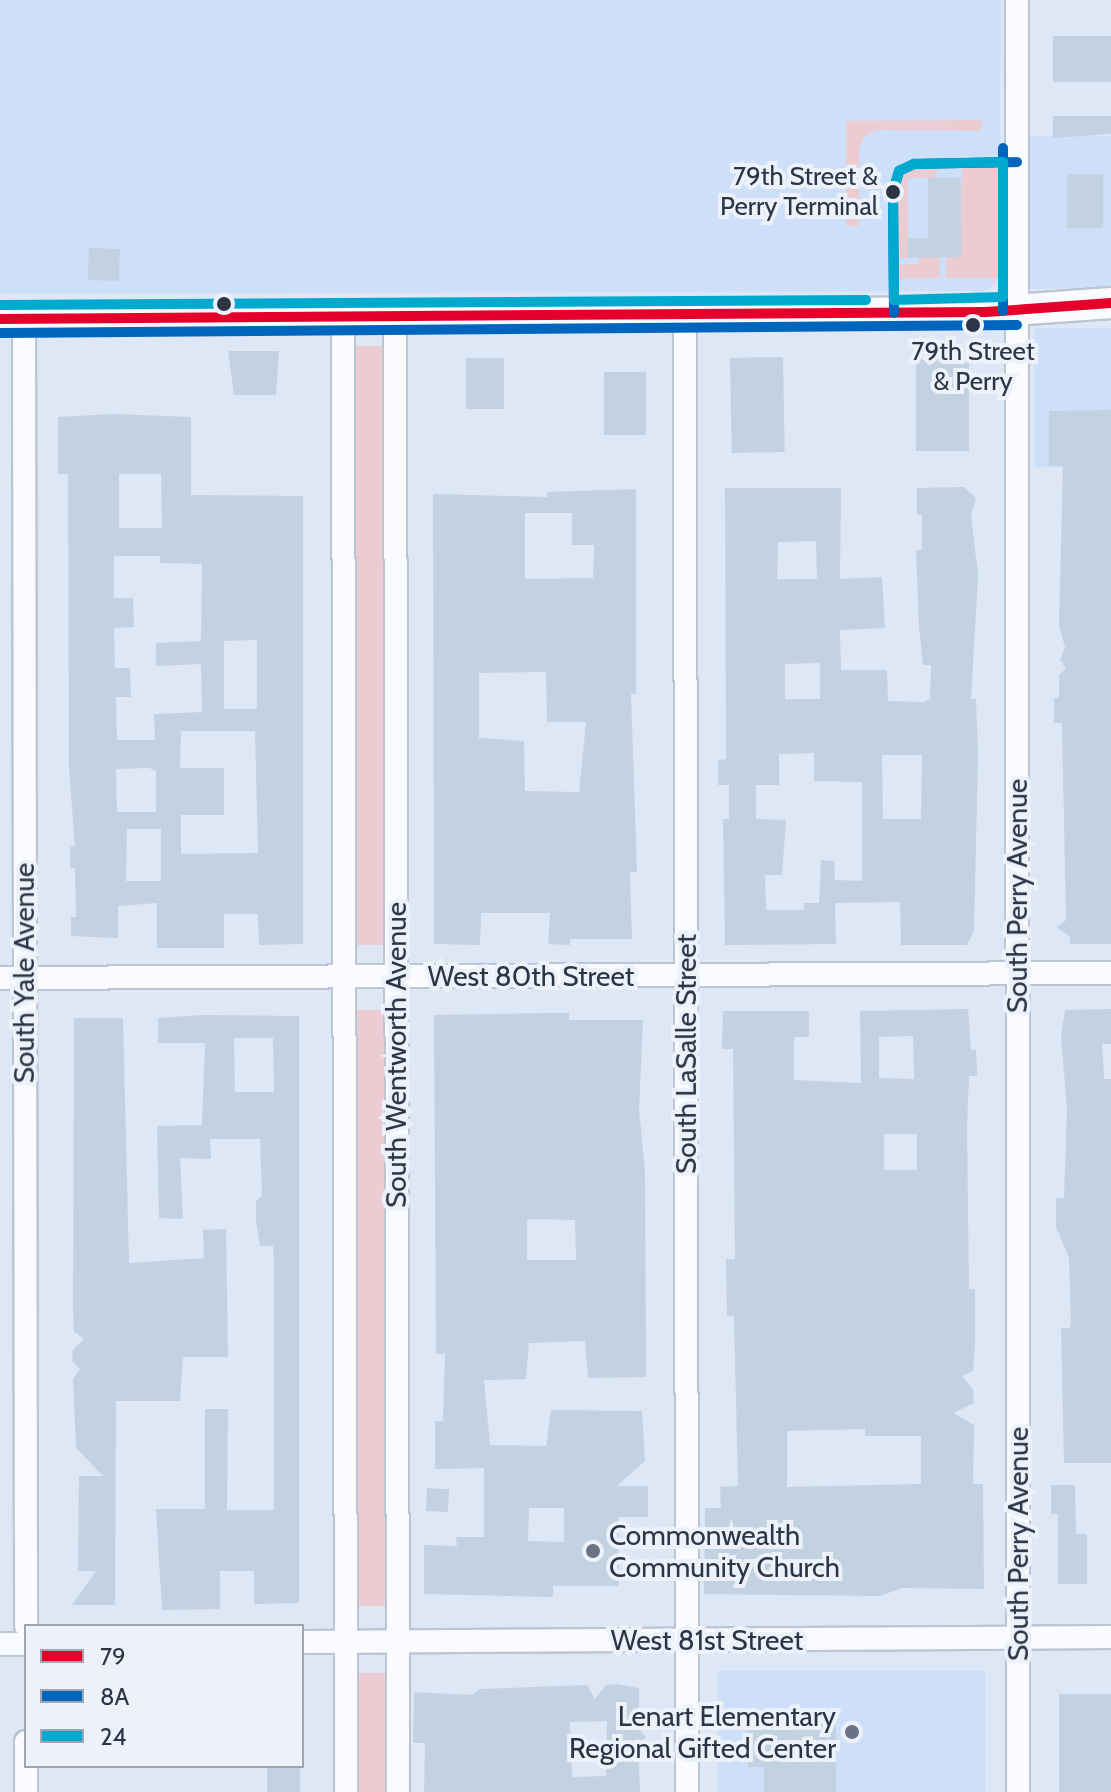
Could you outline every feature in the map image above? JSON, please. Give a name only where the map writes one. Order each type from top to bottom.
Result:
[{"type":"main road","points":[[12,319],[1017,311],[1111,303]]},
{"type":"street","name":"South Perry Avenue","points":[[1017,0],[1018,1792]]},
{"type":"street","name":"South LaSalle Street","points":[[685,315],[687,1792]]},
{"type":"street","name":"South Wentworth Avenue","points":[[343,317],[346,1792]]},
{"type":"street","name":"South Wentworth Avenue","points":[[395,317],[398,1792]]},
{"type":"street","name":"South Yale Avenue","points":[[12,319],[24,978],[26,1624]]},
{"type":"street","name":"West 80th Street","points":[[0,978],[1111,973]]},
{"type":"street","name":"West 81st Street","points":[[304,1642],[1111,1637]]},
{"type":"street","points":[[0,1644],[24,1644]]},
{"type":"street","points":[[26,1768],[26,1792]]},
{"type":"shaded area","points":[[0,0],[1001,0],[998,281],[985,291],[0,294]]},
{"type":"shaded area","points":[[982,120],[981,131],[877,130],[865,136],[859,148],[859,226],[846,226],[846,121]]},
{"type":"shaded area","points":[[1030,136],[1111,136],[1111,289],[1030,289]]},
{"type":"shaded area","points":[[909,161],[937,161],[936,178],[908,178],[908,258],[896,258],[896,176]]},
{"type":"shaded area","points":[[962,161],[988,161],[1000,172],[998,278],[946,278],[946,258],[961,257]]},
{"type":"shaded area","points":[[919,257],[939,257],[940,278],[899,279],[896,264],[919,264]]},
{"type":"shaded area","points":[[1034,328],[1111,328],[1111,467],[1034,467]]},
{"type":"shaded area","points":[[354,346],[385,346],[385,945],[354,945]]},
{"type":"shaded area","points":[[354,1010],[385,1010],[385,1606],[354,1606]]},
{"type":"shaded area","name":"Lenart Elementary Regional Gifted Center","points":[[718,1671],[985,1671],[985,1792],[718,1792]]},
{"type":"shaded area","points":[[357,1673],[385,1673],[385,1792],[357,1792]]},
{"type":"building","points":[[1053,36],[1111,36],[1111,82],[1053,82]]},
{"type":"building","points":[[1053,116],[1111,116],[1111,134],[1053,138]]},
{"type":"building","points":[[1067,174],[1103,174],[1103,228],[1067,228]]},
{"type":"building","points":[[928,178],[961,178],[961,257],[908,258],[908,238],[928,238]]},
{"type":"building","points":[[89,248],[120,249],[119,281],[88,280]]},
{"type":"building","points":[[228,351],[279,351],[276,395],[234,395]]},
{"type":"building","points":[[783,357],[785,452],[732,453],[730,358]]},
{"type":"building","points":[[916,357],[969,357],[969,451],[916,451]]},
{"type":"building","points":[[466,358],[504,358],[504,409],[466,409]]},
{"type":"building","points":[[604,372],[646,372],[646,435],[604,435]]},
{"type":"building","points":[[1111,410],[1111,944],[1070,944],[1070,937],[1057,927],[1066,920],[1062,723],[1054,723],[1054,698],[1059,698],[1059,675],[1066,668],[1060,660],[1065,647],[1059,626],[1063,466],[1049,466],[1049,411]]},
{"type":"building","points":[[114,414],[191,417],[191,495],[303,496],[303,944],[259,945],[258,914],[224,914],[224,948],[157,948],[157,903],[118,906],[118,938],[71,936],[71,917],[76,917],[75,868],[70,868],[70,847],[75,846],[69,769],[68,474],[58,474],[58,417]],"holes":[[[119,474],[161,474],[162,528],[119,528]],[[114,556],[160,556],[160,563],[202,564],[201,641],[156,643],[156,666],[201,664],[202,712],[154,714],[155,740],[117,740],[116,697],[131,697],[130,668],[115,668],[114,628],[134,627],[133,598],[114,598]],[[257,640],[257,709],[224,709],[224,641]],[[181,731],[255,731],[258,853],[181,854],[181,815],[224,815],[224,768],[180,768]],[[149,768],[156,771],[156,812],[117,812],[116,769]],[[127,829],[161,829],[161,881],[126,881]]]},
{"type":"building","points":[[964,487],[976,498],[971,516],[978,575],[971,699],[976,699],[978,755],[974,931],[967,945],[901,945],[900,902],[835,903],[836,944],[725,945],[723,819],[729,819],[729,785],[718,785],[718,760],[726,759],[725,488],[841,488],[840,579],[882,577],[885,628],[840,630],[841,670],[887,670],[888,701],[924,702],[930,699],[931,665],[923,665],[919,628],[916,550],[922,550],[922,515],[917,515],[917,488]],"holes":[[[816,541],[817,579],[777,579],[778,542]],[[820,663],[820,699],[785,699],[785,664]],[[814,753],[814,781],[862,782],[862,881],[835,880],[834,861],[821,860],[819,903],[804,903],[804,910],[766,910],[765,875],[782,875],[786,820],[756,819],[756,785],[779,785],[779,754]],[[882,755],[922,755],[921,819],[883,819]]]},
{"type":"building","points":[[636,489],[636,694],[631,694],[637,872],[630,872],[632,939],[570,939],[570,945],[548,944],[550,913],[481,913],[480,945],[434,944],[433,494],[547,497],[547,492]],"holes":[[[525,513],[572,513],[572,545],[594,545],[593,578],[525,579]],[[546,672],[547,722],[586,722],[579,792],[525,791],[524,741],[479,738],[479,673]]]},
{"type":"building","points":[[968,1009],[971,1050],[976,1050],[977,1076],[969,1076],[967,1126],[969,1289],[975,1289],[975,1346],[973,1371],[962,1376],[973,1389],[974,1403],[953,1413],[974,1425],[973,1484],[983,1484],[984,1589],[902,1588],[880,1596],[704,1594],[705,1508],[721,1508],[720,1487],[738,1486],[734,1316],[727,1316],[726,1259],[735,1259],[733,1049],[722,1049],[723,1011],[809,1011],[809,1037],[794,1037],[794,1080],[861,1083],[860,1011]],"holes":[[[913,1036],[914,1079],[879,1078],[879,1037]],[[884,1134],[917,1134],[917,1170],[884,1170]],[[865,1429],[865,1436],[921,1436],[921,1484],[787,1487],[787,1431]]]},
{"type":"building","points":[[1111,1009],[1111,1044],[1102,1044],[1104,1079],[1111,1079],[1111,1463],[1064,1463],[1061,1328],[1070,1328],[1071,1321],[1069,1258],[1056,1227],[1056,1198],[1064,1198],[1067,1109],[1061,1037],[1065,1010]]},
{"type":"building","points":[[569,1013],[569,1020],[643,1020],[639,1110],[645,1171],[646,1377],[588,1378],[585,1341],[529,1343],[526,1379],[484,1380],[490,1445],[546,1446],[551,1410],[642,1411],[645,1461],[617,1486],[648,1486],[648,1517],[618,1517],[619,1586],[553,1586],[553,1597],[424,1594],[424,1545],[457,1546],[456,1537],[484,1537],[484,1468],[435,1469],[435,1421],[443,1421],[445,1354],[436,1354],[434,1015]],"holes":[[[527,1219],[575,1220],[576,1260],[527,1260]],[[529,1508],[564,1508],[564,1542],[528,1541]]]},
{"type":"building","points":[[299,1016],[299,1603],[254,1604],[254,1571],[220,1571],[220,1609],[162,1610],[156,1509],[205,1509],[205,1409],[228,1409],[227,1510],[274,1510],[274,1264],[273,1246],[260,1246],[256,1220],[256,1201],[262,1196],[260,1139],[210,1139],[211,1159],[180,1158],[183,1219],[159,1218],[157,1126],[202,1125],[205,1043],[158,1043],[158,1018]],"holes":[[[234,1038],[273,1038],[274,1092],[235,1092]]]},
{"type":"building","points":[[74,1018],[123,1018],[129,1263],[204,1258],[203,1230],[226,1229],[228,1357],[183,1357],[180,1401],[116,1401],[115,1605],[72,1605],[96,1571],[78,1571],[79,1476],[103,1476],[76,1448],[73,1379],[80,1369],[72,1361],[73,1350],[84,1339],[74,1332],[73,1311]]},
{"type":"building","points":[[1051,1485],[1075,1485],[1076,1534],[1087,1534],[1087,1584],[1058,1584],[1058,1514],[1051,1514]]},
{"type":"building","points":[[427,1488],[449,1489],[448,1512],[426,1511]]},
{"type":"building","points":[[587,1685],[595,1699],[606,1685],[639,1688],[639,1708],[645,1714],[635,1725],[646,1737],[638,1744],[640,1792],[424,1792],[425,1743],[413,1743],[414,1692],[471,1695],[480,1689]],"holes":[[[607,1721],[606,1776],[572,1777],[570,1722]]]},
{"type":"building","points":[[1059,1694],[1111,1694],[1111,1792],[1059,1792]]},
{"type":"building","points":[[836,1724],[836,1792],[764,1792],[764,1767],[748,1767],[747,1725]]},
{"type":"building","points":[[267,1768],[300,1768],[300,1792],[267,1792]]},
{"type":"transit line","name":"8A","points":[[1003,148],[1003,311]]},
{"type":"transit line","name":"24","points":[[1003,162],[1003,297],[894,300],[893,192],[899,171],[914,164],[1003,162]]},
{"type":"transit line","name":"8A","points":[[894,313],[893,192],[899,171],[914,164],[1017,162]]},
{"type":"transit line","name":"24","points":[[0,305],[866,300]]},
{"type":"transit line","name":"79","points":[[0,319],[986,312],[1111,303]]},
{"type":"transit line","name":"8A","points":[[0,333],[1017,325]]},
{"type":"place","name":"79th Street & Perry Terminal","points":[[893,192]]},
{"type":"place","name":"79th Street & Perry","points":[[973,325]]},
{"type":"place","name":"Commonwealth Community Church","points":[[593,1551]]},
{"type":"place","name":"Lenart Elementary Regional Gifted Center","points":[[852,1732]]}]
